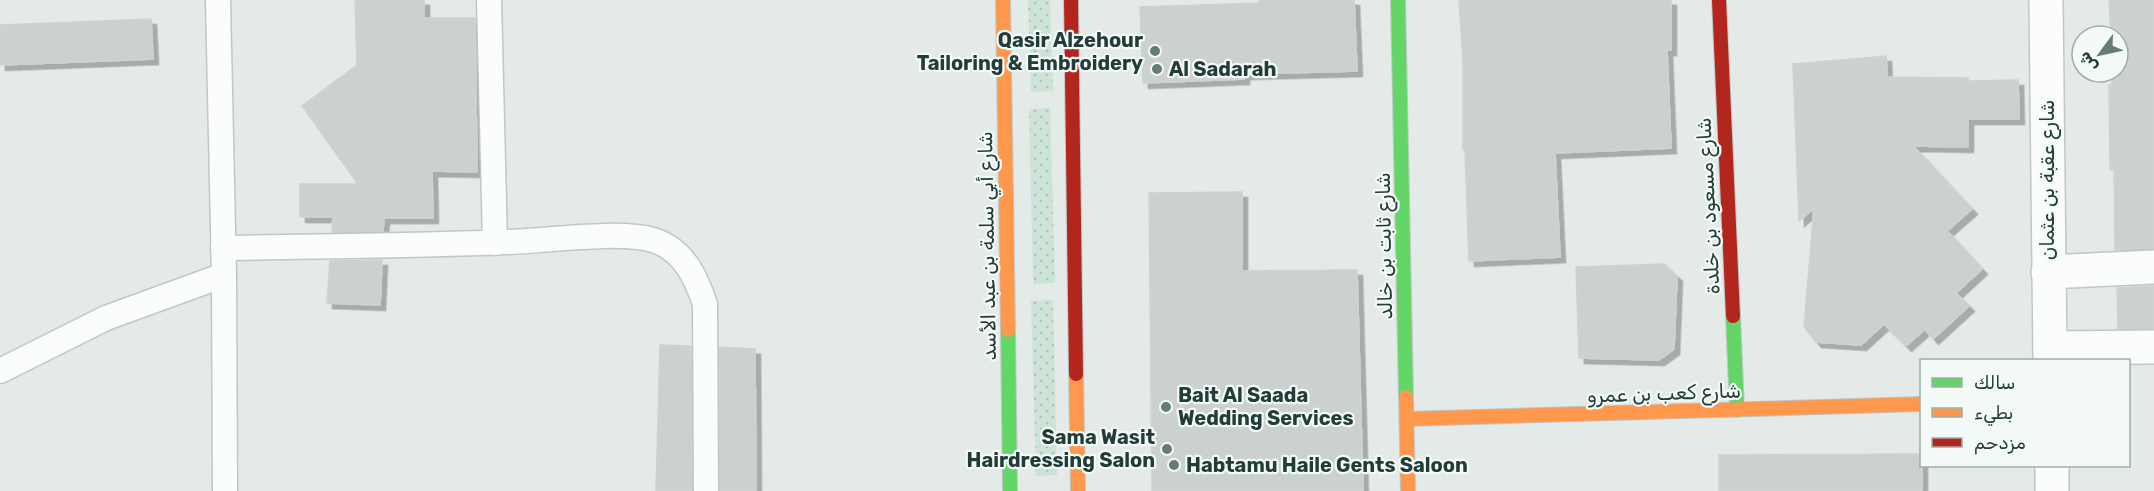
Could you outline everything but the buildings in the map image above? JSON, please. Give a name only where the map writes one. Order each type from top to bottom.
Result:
[{"type":"street","name":"شارع أبي سلمة بن عبد الأسد","points":[[1003,0],[1010,491]]},
{"type":"street","points":[[1071,0],[1078,491]]},
{"type":"street","name":"شارع ثابت بن خالد","points":[[1398,0],[1408,491]]},
{"type":"street","points":[[1719,0],[1737,0]]},
{"type":"street","name":"شارع مسعود بن خلدة","points":[[1719,0],[1737,410]]},
{"type":"street","name":"شارع عقبة بن عثمان","points":[[2046,0],[2050,354]]},
{"type":"street","points":[[2048,272],[2154,267]]},
{"type":"street","points":[[2050,354],[2154,347]]},
{"type":"street","name":"شارع كعب بن عمرو","points":[[1407,419],[1920,404]]},
{"type":"street","points":[[2052,467],[2052,491]]},
{"type":"lane","points":[[218,0],[224,275],[225,491]]},
{"type":"lane","points":[[489,0],[495,243]]},
{"type":"lane","points":[[223,248],[495,243],[625,236],[654,240],[678,254],[696,277],[705,304],[706,491]]},
{"type":"lane","points":[[0,371],[106,318],[224,275]]},
{"type":"green space","points":[[1028,0],[1050,0],[1053,91],[1031,92]]},
{"type":"green space","points":[[1050,108],[1055,283],[1033,284],[1029,109]]},
{"type":"green space","points":[[1053,300],[1057,475],[1036,476],[1031,301]]},
{"type":"traffic: fast","points":[[1398,0],[1406,397]]},
{"type":"traffic: fast","points":[[1733,316],[1737,410]]},
{"type":"traffic: fast","points":[[1008,330],[1010,491]]},
{"type":"traffic: slow","points":[[1003,0],[1008,330]]},
{"type":"traffic: slow","points":[[1076,374],[1078,491]]},
{"type":"traffic: slow","points":[[1406,397],[1408,491]]},
{"type":"traffic: slow","points":[[1407,419],[1920,404]]},
{"type":"traffic: jam","points":[[1071,0],[1076,374]]},
{"type":"traffic: jam","points":[[1719,0],[1733,316]]},
{"type":"place","name":"Qasir Alzehour Tailoring & Embroidery","points":[[1155,51]]},
{"type":"place","name":"Al Sadarah","points":[[1157,69]]},
{"type":"place","name":"Bait Al Saada Wedding Services","points":[[1166,407]]},
{"type":"place","name":"Sama Wasit Hairdressing Salon","points":[[1167,449]]},
{"type":"place","name":"Habtamu Haile Gents Saloon","points":[[1174,465]]}]
